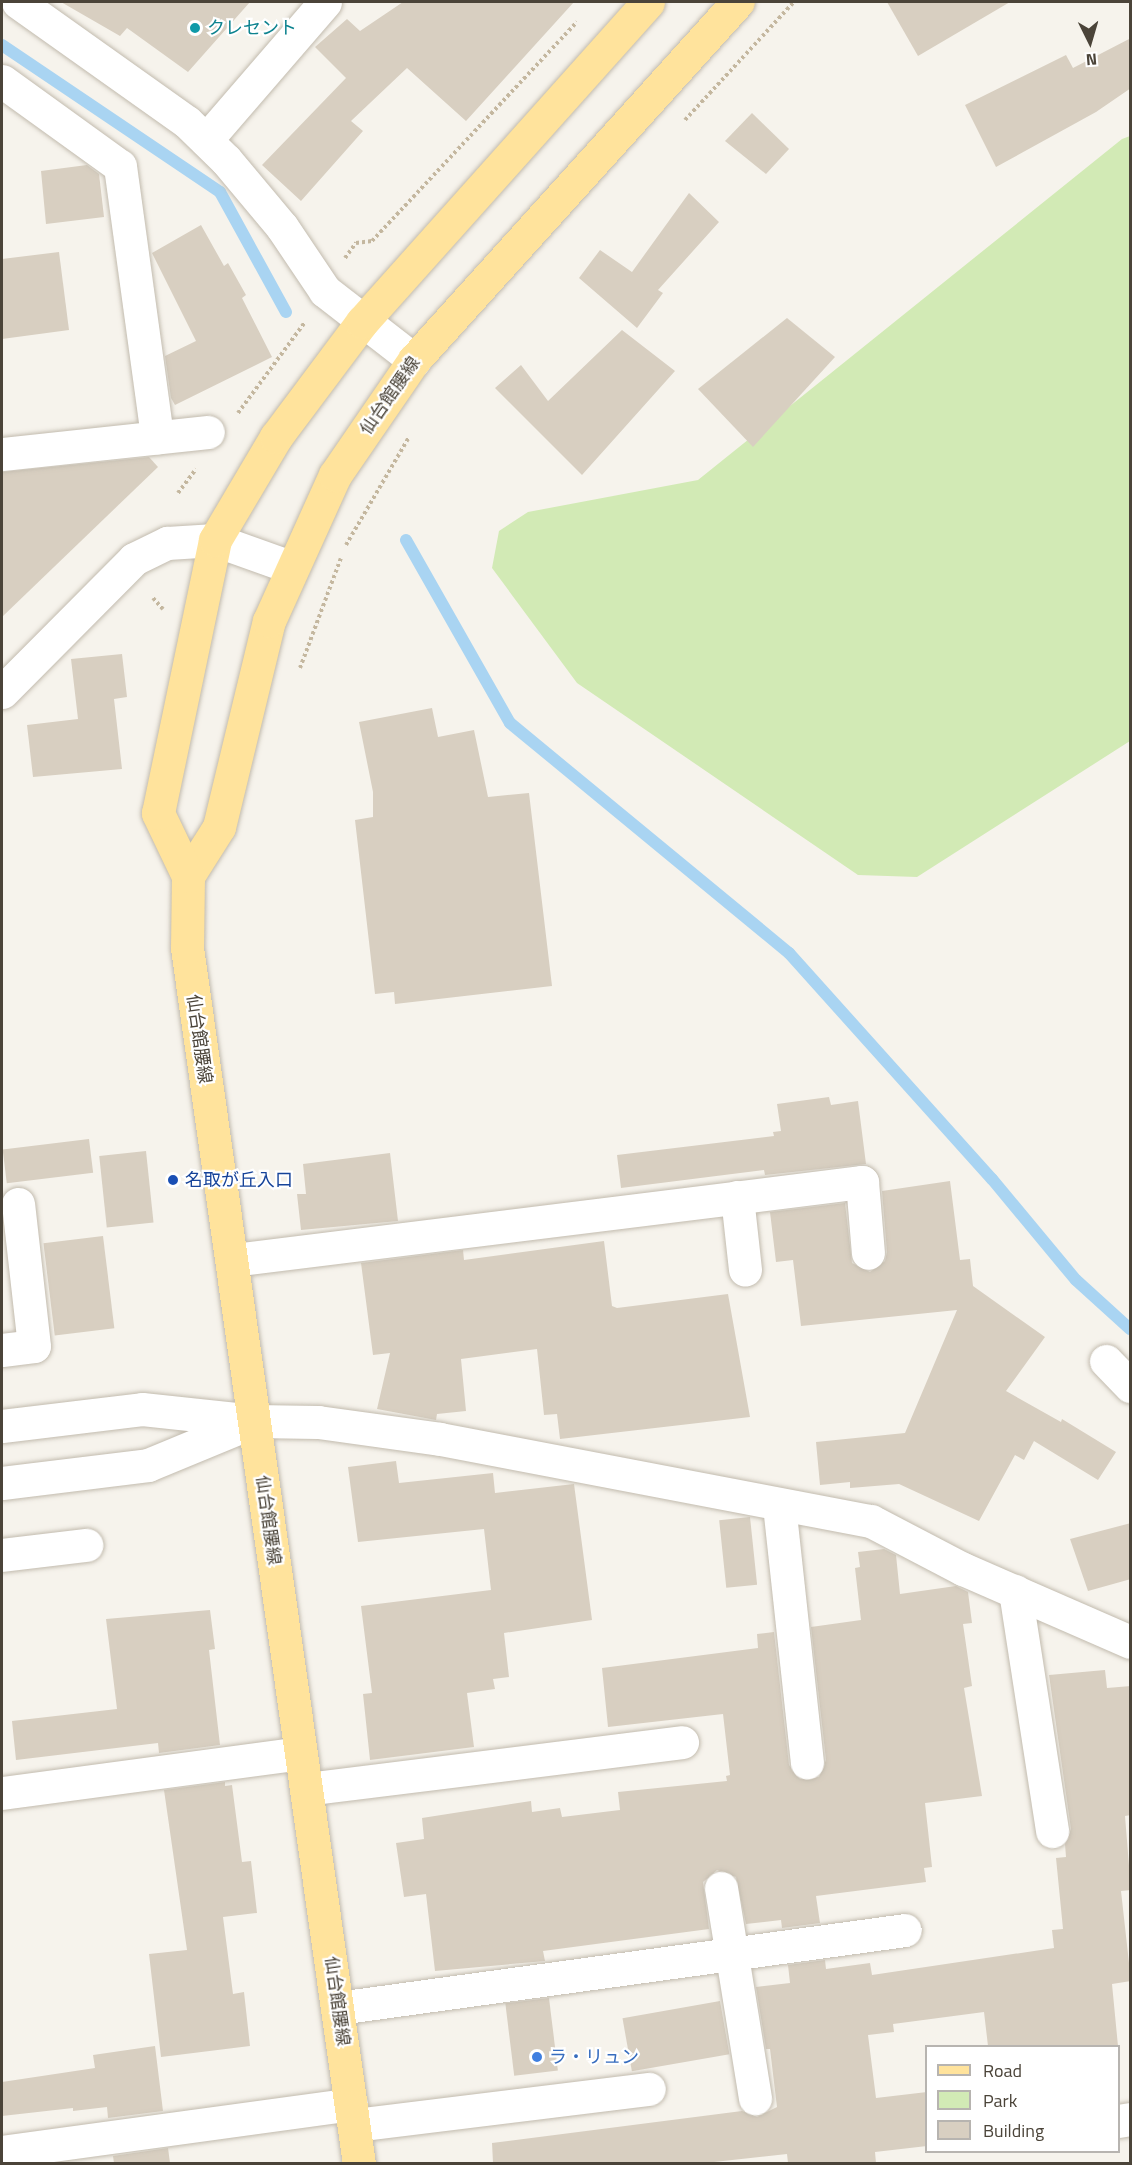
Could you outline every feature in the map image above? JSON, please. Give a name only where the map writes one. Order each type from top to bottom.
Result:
[{"type":"main road","name":"仙台館腰線","points":[[359,2163],[233,1260],[187,948],[188,876],[158,813],[215,540],[276,437],[362,322],[648,2]]},
{"type":"main road","name":"仙台館腰線","points":[[188,876],[219,827],[269,621],[291,567],[335,475],[414,360],[738,2]]},
{"type":"street","points":[[206,141],[325,2]]},
{"type":"street","points":[[30,5],[187,122],[282,227],[325,291],[362,322],[414,360]]},
{"type":"street","points":[[2,81],[120,165],[157,437]]},
{"type":"street","points":[[2,454],[157,437],[222,425]]},
{"type":"street","points":[[2,692],[134,559],[167,543],[215,540],[291,567]]},
{"type":"street","points":[[233,1260],[862,1182],[868,1253]]},
{"type":"street","points":[[737,1197],[745,1270]]},
{"type":"street","points":[[2,1350],[34,1346],[18,1204]]},
{"type":"street","points":[[1106,1361],[1131,1386]]},
{"type":"street","points":[[2,1426],[142,1409],[254,1421],[318,1422],[440,1439],[871,1521],[1015,1591],[1131,1642]]},
{"type":"street","points":[[2,1483],[148,1465],[254,1421]]},
{"type":"street","points":[[779,1505],[807,1762]]},
{"type":"street","points":[[2,1555],[86,1545]]},
{"type":"street","points":[[1015,1591],[1052,1832]]},
{"type":"street","points":[[306,1789],[682,1742]]},
{"type":"street","points":[[2,1792],[300,1753]]},
{"type":"street","points":[[721,1888],[730,1955],[755,2098]]},
{"type":"street","points":[[338,2008],[905,1930]]},
{"type":"street","points":[[2,2152],[79,2152],[353,2114],[649,2090]]},
{"type":"path","points":[[683,122],[794,2]]},
{"type":"path","points":[[339,267],[356,243],[372,241],[580,18]]},
{"type":"path","points":[[222,425],[306,320]]},
{"type":"path","points":[[300,668],[344,551],[414,428]]},
{"type":"path","points":[[178,493],[200,465]]},
{"type":"green space","points":[[1130,136],[1130,741],[917,877],[858,875],[577,683],[492,568],[499,531],[528,512],[698,480],[1122,139]]},
{"type":"building","points":[[61,2],[250,2],[188,72],[127,28],[120,36]]},
{"type":"building","points":[[403,2],[574,2],[466,121],[407,68],[351,121],[363,131],[301,201],[262,165],[346,78],[315,47],[347,19],[360,31]]},
{"type":"building","points":[[887,2],[1010,2],[918,56]]},
{"type":"building","points":[[1131,38],[1131,88],[1096,112],[996,167],[965,105],[1066,55],[1073,68]]},
{"type":"building","points":[[752,113],[789,149],[766,174],[725,141]]},
{"type":"building","points":[[87,165],[99,174],[104,217],[46,224],[41,171]]},
{"type":"building","points":[[689,193],[719,222],[658,290],[663,293],[637,328],[579,278],[600,250],[632,272]]},
{"type":"building","points":[[201,225],[224,266],[228,263],[246,295],[242,298],[272,357],[175,405],[171,398],[165,356],[196,341],[152,253]]},
{"type":"building","points":[[59,252],[69,330],[2,339],[2,259]]},
{"type":"building","points":[[787,318],[835,357],[753,447],[698,389]]},
{"type":"building","points":[[622,330],[675,371],[582,475],[495,388],[521,365],[548,401]]},
{"type":"building","points":[[149,457],[158,467],[2,617],[2,472]]},
{"type":"building","points":[[122,654],[127,697],[114,699],[122,769],[33,777],[27,725],[78,719],[71,659]]},
{"type":"building","points":[[432,708],[438,737],[474,730],[488,797],[529,793],[552,986],[395,1004],[394,992],[375,994],[355,820],[373,817],[373,792],[359,722]]},
{"type":"building","points":[[829,1097],[831,1105],[858,1101],[866,1164],[765,1175],[764,1170],[621,1188],[617,1155],[774,1136],[773,1132],[781,1131],[777,1104]]},
{"type":"building","points":[[89,1139],[93,1173],[7,1183],[3,1150]]},
{"type":"building","points":[[146,1151],[154,1223],[107,1228],[99,1156]]},
{"type":"building","points":[[390,1153],[398,1221],[301,1230],[297,1194],[306,1194],[303,1164]]},
{"type":"building","points":[[950,1181],[960,1260],[970,1259],[973,1286],[1045,1337],[1006,1391],[1061,1422],[1062,1419],[1116,1452],[1098,1480],[1034,1441],[1024,1460],[1015,1455],[979,1521],[899,1484],[850,1488],[850,1482],[820,1485],[816,1442],[905,1433],[957,1310],[801,1326],[793,1260],[776,1262],[770,1212],[845,1203],[852,1263],[870,1272],[885,1261],[887,1252],[882,1191]]},
{"type":"building","points":[[103,1236],[114,1328],[55,1336],[43,1243]]},
{"type":"building","points":[[604,1241],[612,1306],[617,1308],[728,1294],[750,1417],[560,1439],[557,1414],[544,1415],[537,1349],[461,1359],[466,1411],[437,1414],[436,1420],[377,1409],[390,1353],[373,1355],[361,1263],[463,1250],[464,1260]]},
{"type":"building","points":[[396,1461],[399,1483],[493,1473],[495,1493],[574,1484],[592,1620],[504,1633],[509,1677],[493,1679],[495,1689],[467,1693],[474,1747],[370,1760],[363,1694],[372,1693],[361,1606],[491,1590],[484,1529],[358,1542],[348,1467]]},
{"type":"building","points":[[750,1517],[757,1585],[726,1588],[719,1520]]},
{"type":"building","points":[[1131,1523],[1131,1579],[1088,1591],[1070,1539]]},
{"type":"building","points":[[884,1549],[896,1555],[900,1594],[956,1586],[968,1592],[972,1623],[963,1624],[972,1686],[964,1688],[982,1796],[925,1803],[932,1867],[924,1868],[926,1882],[816,1896],[820,1923],[782,1928],[781,1920],[746,1924],[736,1877],[717,1870],[703,1882],[709,1929],[543,1951],[545,1961],[435,1971],[426,1894],[404,1897],[396,1843],[424,1839],[422,1818],[531,1801],[532,1812],[560,1808],[562,1817],[620,1810],[618,1792],[727,1781],[726,1776],[730,1775],[723,1714],[608,1727],[602,1668],[758,1648],[757,1634],[774,1632],[789,1765],[800,1779],[819,1777],[826,1760],[811,1627],[861,1620],[855,1568],[860,1567],[858,1552]]},
{"type":"building","points":[[210,1610],[215,1649],[209,1650],[220,1745],[159,1753],[158,1743],[16,1760],[12,1721],[117,1709],[106,1619]]},
{"type":"building","points":[[1105,1670],[1107,1688],[1131,1686],[1131,1815],[1125,1816],[1131,1890],[1121,1891],[1131,1981],[1112,1984],[1118,2045],[988,2045],[984,2012],[893,2024],[894,2032],[868,2035],[876,2098],[925,2092],[925,2146],[875,2152],[876,2163],[788,2163],[787,2154],[705,2163],[493,2163],[492,2143],[742,2111],[757,2117],[777,2107],[770,2049],[766,2049],[756,1987],[790,1983],[788,1965],[825,1960],[826,1969],[870,1963],[872,1975],[1054,1948],[1052,1930],[1063,1929],[1056,1858],[1066,1857],[1065,1844],[1071,1829],[1049,1675]]},
{"type":"building","points":[[225,1782],[225,1786],[232,1785],[242,1862],[251,1861],[257,1913],[223,1917],[233,1994],[244,1992],[250,2046],[161,2057],[149,1954],[187,1950],[164,1790]]},
{"type":"building","points":[[549,1998],[558,2070],[514,2076],[505,2003]]},
{"type":"building","points":[[720,2001],[729,2054],[632,2071],[623,2018]]},
{"type":"building","points":[[155,2046],[163,2111],[108,2118],[107,2107],[73,2111],[73,2108],[2,2116],[2,2082],[95,2068],[93,2055]]},
{"type":"building","points":[[168,2148],[170,2163],[114,2163],[113,2156]]},
{"type":"waterway","points":[[2,45],[220,192],[286,312]]},
{"type":"waterway","points":[[406,540],[510,723],[789,953],[992,1179],[1076,1280],[1130,1329]]},
{"type":"place","name":"クレセント","points":[[195,28]]},
{"type":"place","name":"名取が丘入口","points":[[173,1180]]},
{"type":"place","name":"ラ・リュン","points":[[537,2057]]}]
